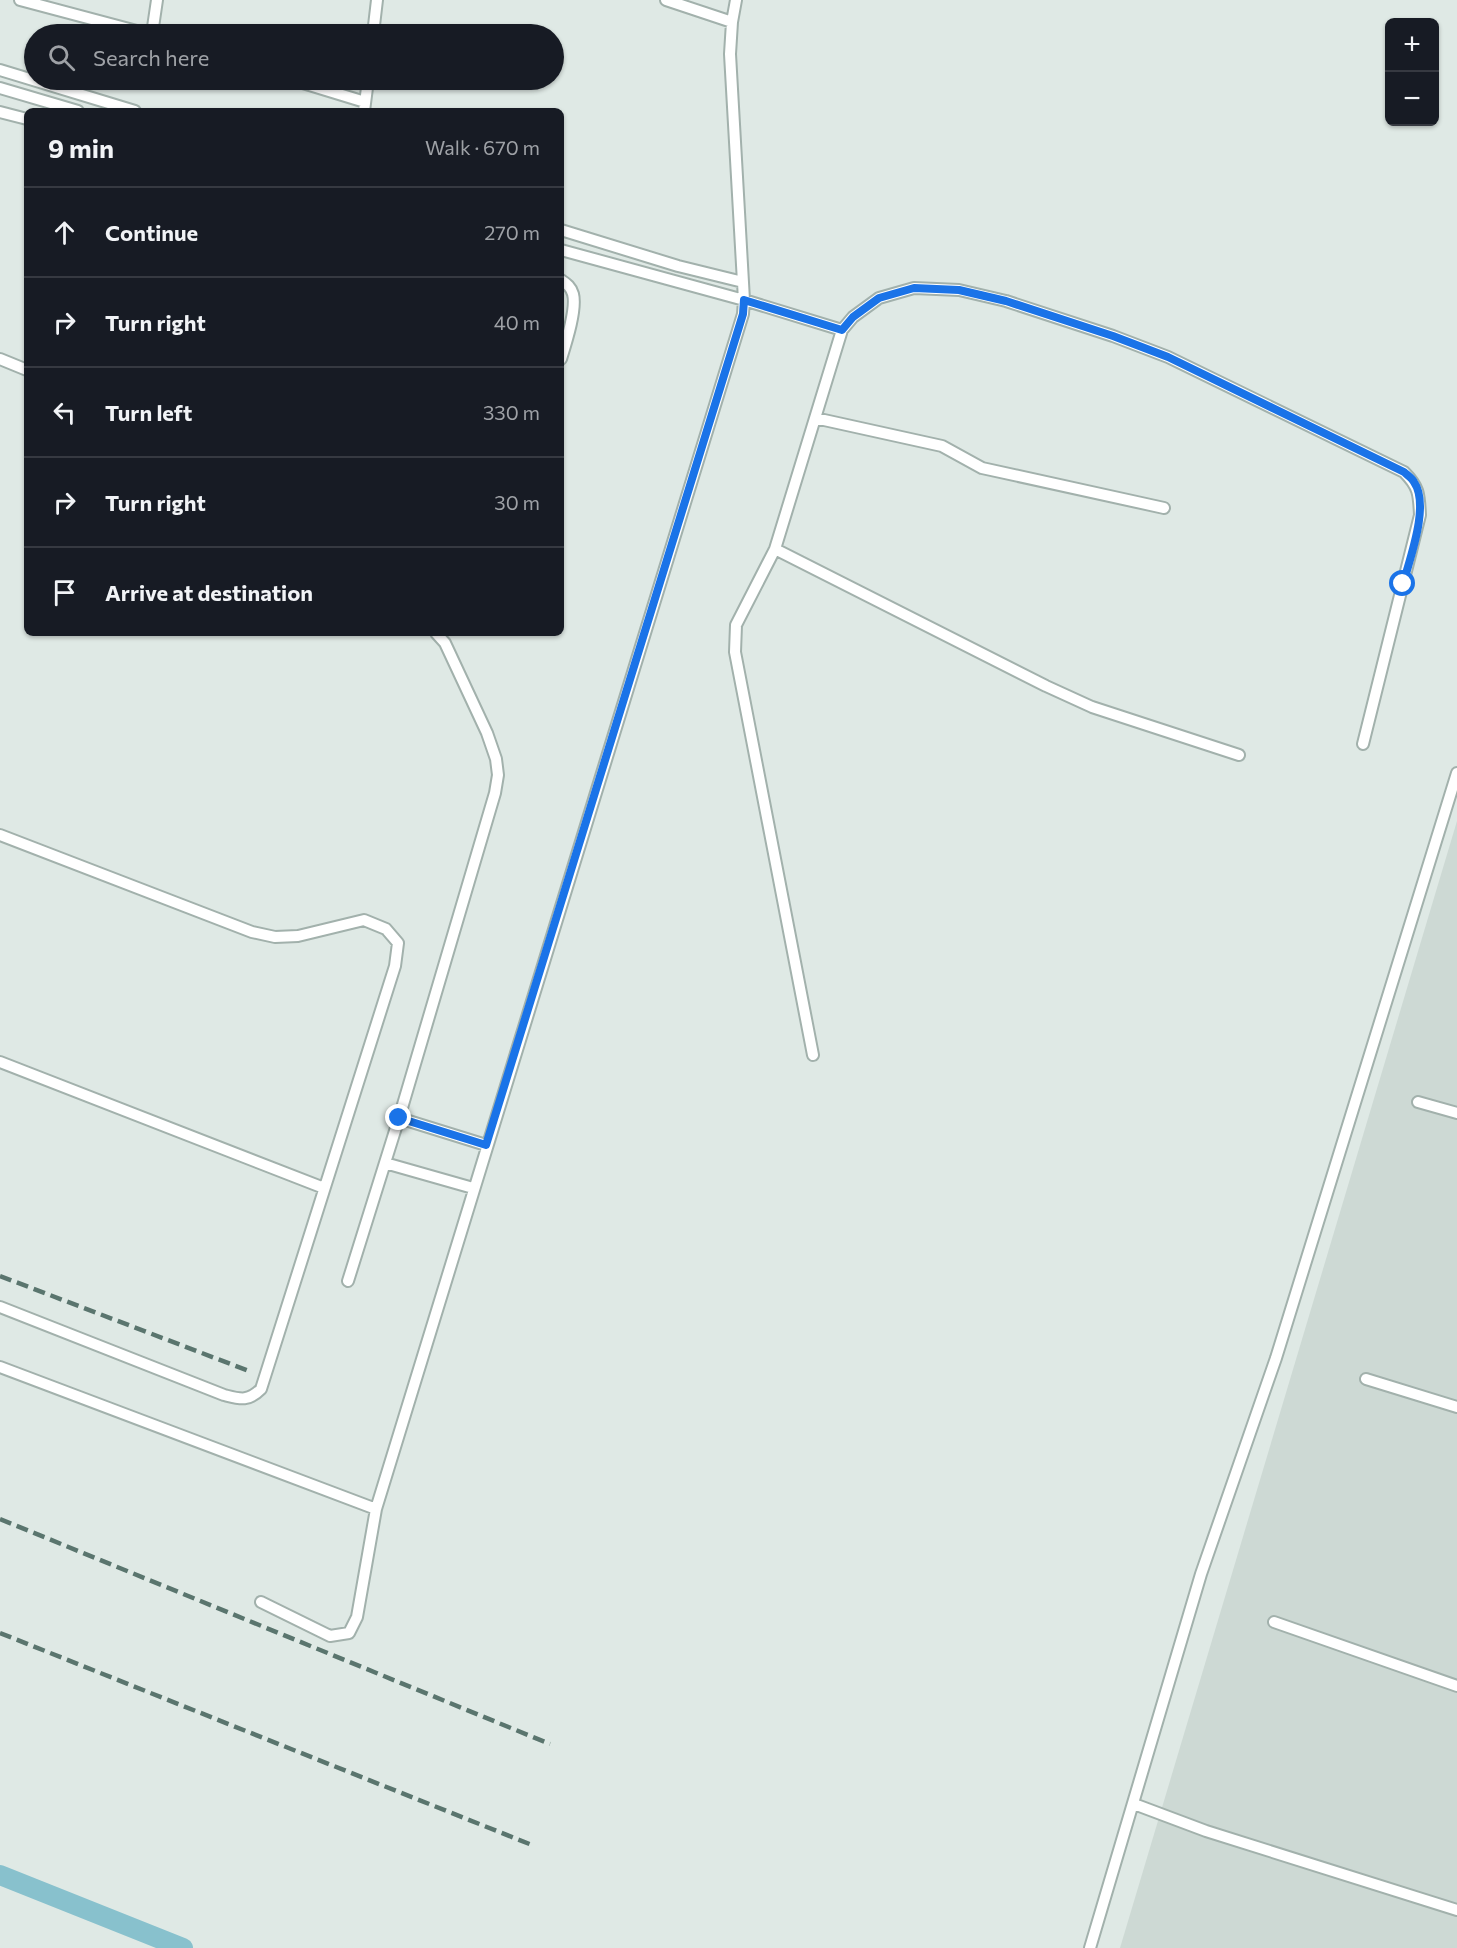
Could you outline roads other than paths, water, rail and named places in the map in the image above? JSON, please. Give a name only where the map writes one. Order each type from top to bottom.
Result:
[{"type":"lane","points":[[20,0],[112,24]]},
{"type":"lane","points":[[152,24],[158,0]]},
{"type":"lane","points":[[374,24],[377,0]]},
{"type":"lane","points":[[666,0],[732,22]]},
{"type":"lane","points":[[261,1602],[330,1636],[349,1633],[357,1617],[376,1509],[743,314],[730,54],[736,0]]},
{"type":"lane","points":[[0,70],[24,77]]},
{"type":"lane","points":[[0,88],[68,108]]},
{"type":"lane","points":[[66,90],[125,108]]},
{"type":"lane","points":[[320,90],[365,107],[367,90]]},
{"type":"lane","points":[[0,112],[24,118]]},
{"type":"lane","points":[[564,231],[678,266],[743,282]]},
{"type":"lane","points":[[564,251],[744,300],[842,330]]},
{"type":"lane","points":[[564,281],[569,285],[574,295],[570,331],[564,350]]},
{"type":"lane","points":[[813,1055],[735,652],[736,625],[775,549],[842,330],[853,317],[879,298],[914,288],[959,290],[1006,301],[1113,336],[1168,357],[1404,472],[1415,483],[1419,494],[1420,515],[1363,744]]},
{"type":"lane","points":[[0,359],[24,369]]},
{"type":"lane","points":[[815,418],[942,446],[982,468],[1164,508]]},
{"type":"lane","points":[[775,549],[1082,703],[1239,755]]},
{"type":"lane","points":[[348,1281],[399,1118],[495,793],[498,775],[496,759],[487,733],[445,643],[439,636]]},
{"type":"lane","points":[[1090,1948],[1201,1575],[1276,1358],[1457,773]]},
{"type":"lane","points":[[0,835],[252,932],[274,937],[298,936],[364,920],[386,929],[398,944],[395,966],[267,1375],[261,1389],[253,1397],[240,1399],[224,1395],[0,1307]]},
{"type":"lane","points":[[0,1062],[324,1188]]},
{"type":"lane","points":[[1418,1102],[1457,1113]]},
{"type":"lane","points":[[399,1118],[486,1145]]},
{"type":"lane","points":[[385,1163],[473,1188]]},
{"type":"lane","points":[[0,1367],[376,1509]]},
{"type":"lane","points":[[1366,1379],[1456,1403]]},
{"type":"lane","points":[[1274,1622],[1457,1686]]},
{"type":"lane","points":[[1134,1804],[1206,1831],[1457,1910]]},
{"type":"waterway","points":[[0,1875],[183,1948]]},
{"type":"railway","points":[[0,1276],[249,1371]]},
{"type":"railway","points":[[0,1519],[550,1744]]},
{"type":"railway","points":[[0,1633],[532,1845]]}]
